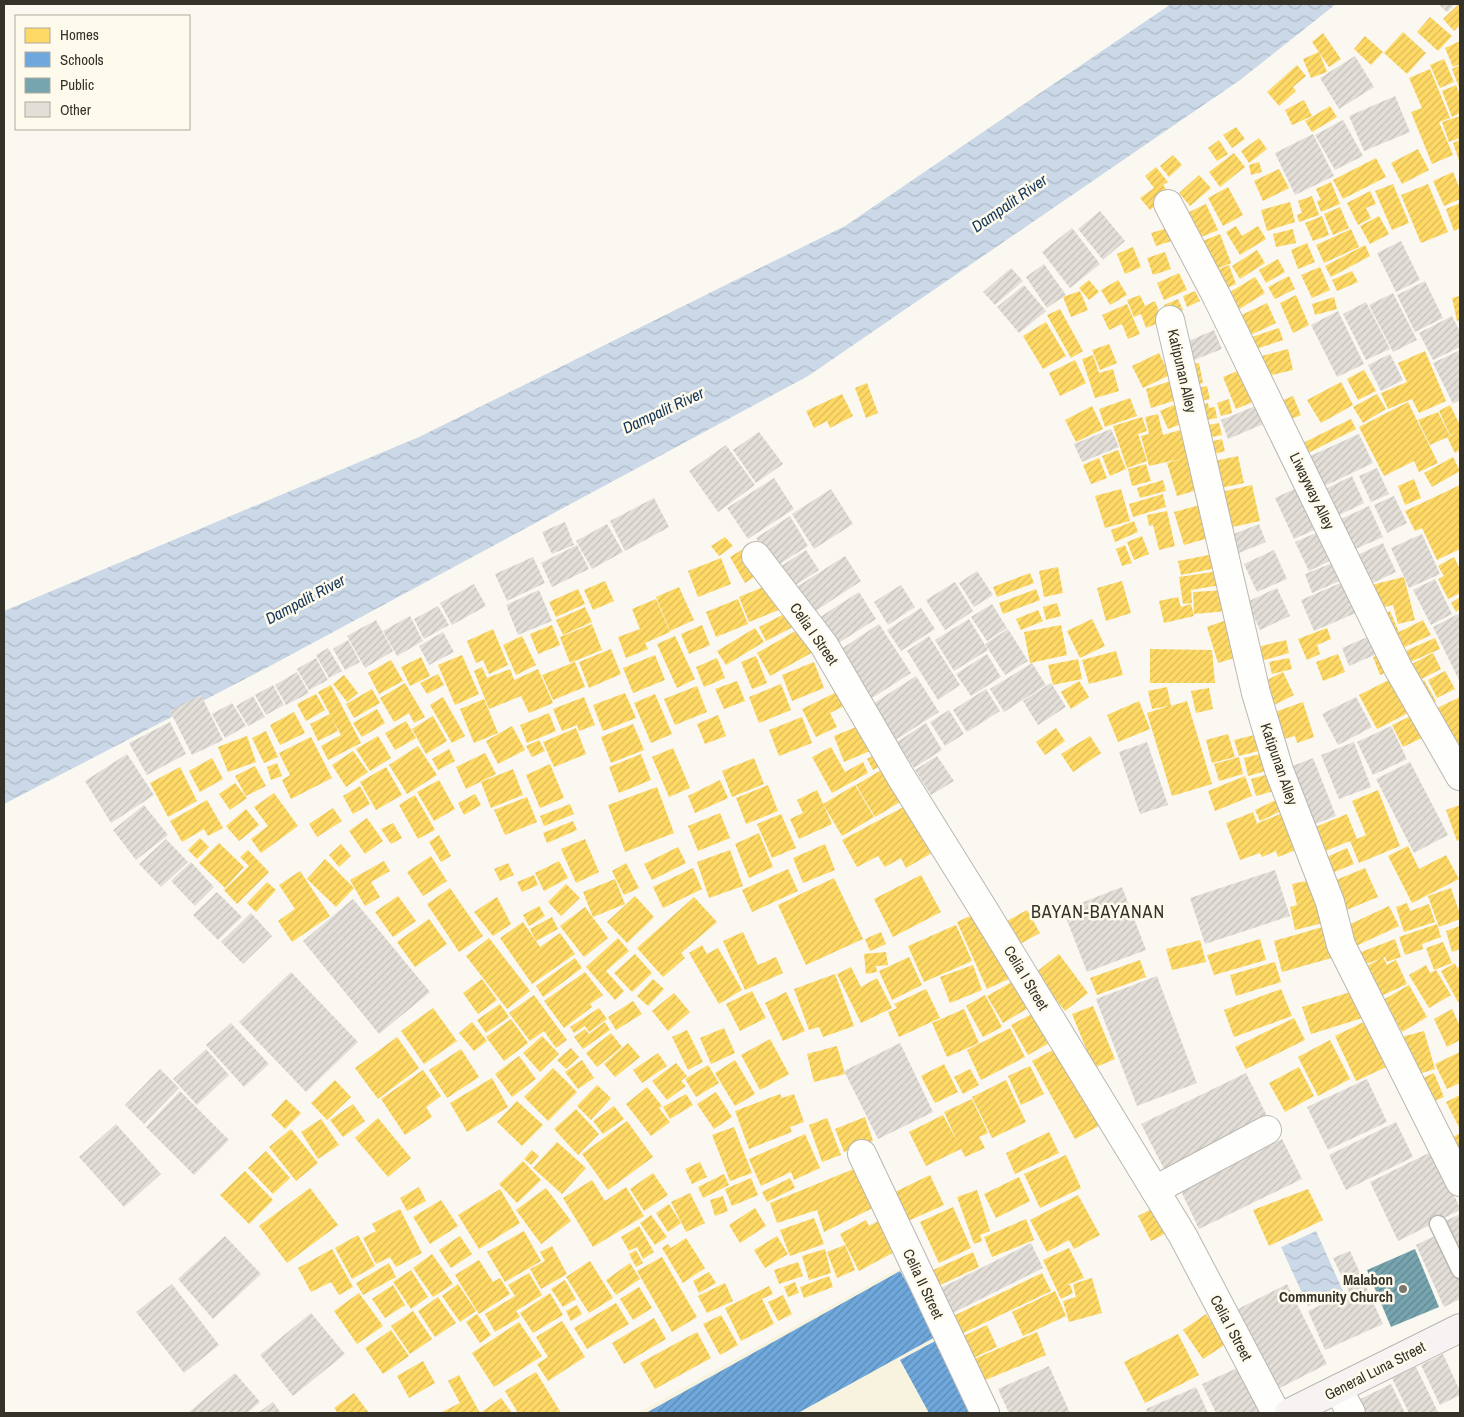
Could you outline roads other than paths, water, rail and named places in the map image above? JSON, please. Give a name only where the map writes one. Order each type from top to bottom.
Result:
[{"type":"main road","name":"General Luna Street","points":[[1289,1413],[1460,1328]]},
{"type":"street","name":"Liwayway Alley","points":[[1168,204],[1216,295],[1398,668],[1460,776]]},
{"type":"street","name":"Katipunan Alley","points":[[1170,320],[1256,693],[1279,770],[1330,902],[1341,944],[1460,1182]]},
{"type":"street","name":"Celia I Street","points":[[756,556],[824,645],[901,777],[1184,1236],[1276,1413]]},
{"type":"street","points":[[1155,1190],[1267,1130]]},
{"type":"street","name":"Celia II Street","points":[[862,1154],[985,1413]]},
{"type":"street","points":[[1338,1389],[1351,1413]]},
{"type":"lane","points":[[1438,1224],[1460,1270]]},
{"type":"water","name":"Dampalit River","points":[[1171,4],[1336,4],[1240,80],[808,376],[270,666],[4,804],[4,611],[419,437],[845,226]]},
{"type":"water","points":[[1316,1231],[1343,1291],[1308,1306],[1281,1247]]},
{"type":"place","name":"Malabon Community Church","points":[[1403,1289]]},
{"type":"district","name":"BAYAN-BAYANAN","points":[[1098,912]]}]
